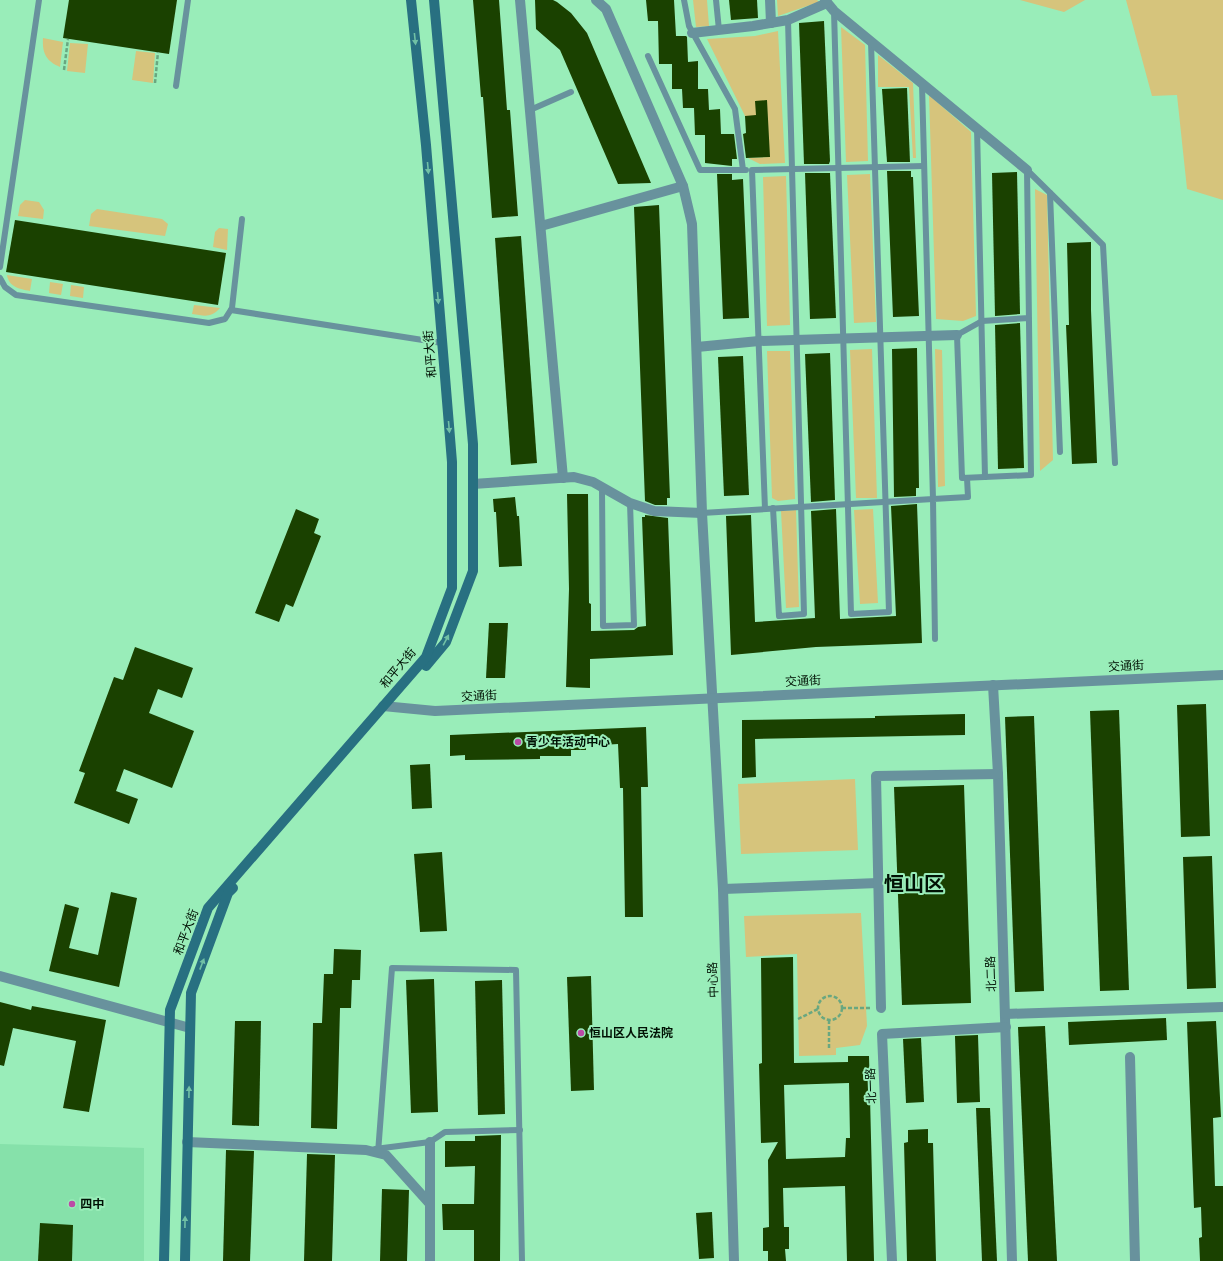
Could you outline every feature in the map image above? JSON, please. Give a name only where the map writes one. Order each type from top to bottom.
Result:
[{"type":"main road","name":"和平大街","points":[[185,1261],[191,993],[228,893],[387,707],[426,657],[452,588],[452,462],[426,145],[411,0]]},
{"type":"main road","name":"和平大街","points":[[164,1261],[170,1010],[208,908],[446,642],[473,571],[473,444],[434,0]]},
{"type":"street","points":[[520,0],[563,478]]},
{"type":"street","name":"中心路","points":[[596,0],[606,9],[684,186],[692,224],[702,512],[723,889],[734,1261]]},
{"type":"street","points":[[770,0],[772,23]]},
{"type":"street","points":[[692,33],[788,20],[826,1],[834,11],[1027,170]]},
{"type":"street","points":[[541,226],[684,186]]},
{"type":"street","points":[[697,347],[759,341],[956,335]]},
{"type":"street","points":[[473,484],[574,477],[593,482],[630,503],[654,511],[702,512]]},
{"type":"street","name":"交通街","points":[[387,707],[435,711],[1223,675]]},
{"type":"street","name":"北二路","points":[[993,686],[998,774],[1012,1261]]},
{"type":"street","points":[[881,1008],[876,776],[998,774]]},
{"type":"street","points":[[723,889],[878,883]]},
{"type":"street","points":[[0,976],[170,1024],[190,1028]]},
{"type":"street","points":[[1005,1014],[1223,1007]]},
{"type":"street","name":"北一路","points":[[892,1261],[882,1034],[1006,1027]]},
{"type":"street","points":[[1130,1057],[1136,1261]]},
{"type":"street","points":[[187,1142],[378,1151],[386,1155],[430,1204]]},
{"type":"street","points":[[430,1142],[430,1261]]},
{"type":"lane","points":[[0,267],[39,0]]},
{"type":"lane","points":[[176,86],[188,0]]},
{"type":"lane","points":[[684,0],[689,26],[692,33],[734,109],[743,170]]},
{"type":"lane","points":[[716,0],[719,30]]},
{"type":"lane","points":[[834,11],[851,614],[889,612],[871,42]]},
{"type":"lane","points":[[773,508],[779,616],[804,614],[795,340],[788,20]]},
{"type":"lane","points":[[648,56],[700,170],[924,166]]},
{"type":"lane","points":[[922,84],[933,498],[935,639]]},
{"type":"lane","points":[[530,110],[571,92]]},
{"type":"lane","points":[[977,128],[985,477]]},
{"type":"lane","points":[[752,170],[765,509]]},
{"type":"lane","points":[[1027,170],[1103,245],[1115,463]]},
{"type":"lane","points":[[1027,170],[1029,318],[1031,475],[962,478],[956,335],[982,321],[1029,318]]},
{"type":"lane","points":[[1050,192],[1060,452]]},
{"type":"lane","points":[[0,278],[5,287],[16,295],[209,323],[225,319],[231,310],[242,219]]},
{"type":"lane","points":[[231,310],[442,343]]},
{"type":"lane","points":[[702,512],[968,497],[967,478]]},
{"type":"lane","points":[[602,487],[603,626],[634,625],[630,503]]},
{"type":"lane","points":[[520,1130],[445,1132],[430,1142],[378,1151],[392,968],[516,970],[520,1130],[522,1261]]},
{"type":"path","points":[[64,70],[68,39]]},
{"type":"path","points":[[155,83],[158,52]]},
{"type":"path","points":[[825,996],[833,996],[840,1000],[842,1008],[840,1015],[833,1020],[829,1020],[821,1016],[818,1010],[819,1002],[825,996]]},
{"type":"path","points":[[798,1019],[818,1010]]},
{"type":"path","points":[[829,1020],[829,1048]]},
{"type":"shaded area","points":[[693,0],[707,0],[709,26],[696,27]]},
{"type":"shaded area","points":[[777,0],[817,0],[819,2],[778,16]]},
{"type":"shaded area","points":[[1020,0],[1085,0],[1064,12]]},
{"type":"shaded area","points":[[1126,0],[1223,0],[1223,200],[1187,189],[1177,95],[1152,96]]},
{"type":"shaded area","points":[[841,27],[865,45],[868,161],[846,162]]},
{"type":"shaded area","points":[[778,31],[785,163],[760,164],[748,158],[770,157],[745,116],[707,39],[755,36]]},
{"type":"shaded area","points":[[43,38],[63,42],[60,67],[51,62],[46,56],[43,48]]},
{"type":"shaded area","points":[[70,43],[88,44],[85,73],[67,71]]},
{"type":"shaded area","points":[[136,51],[155,53],[153,83],[132,80]]},
{"type":"shaded area","points":[[878,55],[913,83],[916,158],[913,158],[909,87],[878,87]]},
{"type":"shaded area","points":[[929,95],[971,132],[976,316],[963,321],[936,319]]},
{"type":"shaded area","points":[[870,174],[876,322],[854,323],[847,175]]},
{"type":"shaded area","points":[[786,176],[790,325],[767,326],[763,177]]},
{"type":"shaded area","points":[[1035,189],[1047,195],[1053,460],[1040,471]]},
{"type":"shaded area","points":[[25,200],[39,202],[44,210],[43,219],[18,216],[20,205]]},
{"type":"shaded area","points":[[97,209],[162,219],[168,224],[165,236],[89,226],[91,214]]},
{"type":"shaded area","points":[[219,228],[228,229],[227,250],[213,247],[215,232]]},
{"type":"shaded area","points":[[7,275],[32,279],[30,291],[12,285]]},
{"type":"shaded area","points":[[50,282],[63,284],[61,295],[49,293]]},
{"type":"shaded area","points":[[71,285],[84,287],[83,298],[70,296]]},
{"type":"shaded area","points":[[194,305],[220,308],[208,316],[192,314]]},
{"type":"shaded area","points":[[872,349],[877,498],[856,498],[850,350]]},
{"type":"shaded area","points":[[935,349],[942,350],[945,486],[938,487]]},
{"type":"shaded area","points":[[767,351],[790,351],[795,499],[778,501],[772,498]]},
{"type":"shaded area","points":[[873,509],[878,603],[860,604],[854,510]]},
{"type":"shaded area","points":[[796,510],[799,607],[786,608],[781,511]]},
{"type":"shaded area","points":[[855,779],[858,850],[741,854],[738,784]]},
{"type":"shaded area","points":[[861,913],[867,1026],[860,1045],[836,1048],[836,1055],[799,1056],[797,954],[746,957],[744,916]]},
{"type":"shaded area","name":"四中","points":[[0,1144],[144,1148],[144,1261],[0,1261]]},
{"type":"building","points":[[69,0],[177,0],[169,54],[63,38]]},
{"type":"building","points":[[473,0],[499,0],[507,110],[510,110],[518,216],[492,218],[483,97],[481,97]]},
{"type":"building","points":[[535,0],[553,0],[557,2],[571,13],[587,33],[651,183],[618,184],[560,50],[536,29]]},
{"type":"building","points":[[646,0],[674,0],[676,36],[687,37],[688,62],[698,61],[698,89],[708,89],[709,110],[720,109],[721,134],[734,134],[737,159],[732,159],[732,166],[705,163],[705,135],[695,135],[694,108],[683,108],[682,89],[672,89],[672,64],[659,64],[658,21],[648,21]]},
{"type":"building","points":[[729,0],[757,0],[758,18],[731,20]]},
{"type":"building","points":[[824,21],[830,161],[829,164],[804,164],[799,23]]},
{"type":"building","points":[[907,88],[910,162],[887,162],[882,89]]},
{"type":"building","points":[[767,100],[770,157],[746,158],[743,134],[746,133],[745,116],[756,115],[755,101]]},
{"type":"building","points":[[887,171],[911,171],[911,177],[913,177],[919,316],[893,317]]},
{"type":"building","points":[[1017,172],[1020,314],[995,316],[992,173]]},
{"type":"building","points":[[805,173],[830,173],[836,318],[810,319]]},
{"type":"building","points":[[717,174],[732,174],[732,180],[743,179],[749,318],[723,319]]},
{"type":"building","points":[[659,205],[670,498],[667,498],[667,505],[655,505],[645,501],[634,207]]},
{"type":"building","points":[[15,220],[226,253],[218,305],[6,272]]},
{"type":"building","points":[[521,236],[537,463],[511,465],[495,238]]},
{"type":"building","points":[[1091,242],[1091,310],[1097,463],[1072,464],[1066,325],[1069,325],[1067,243]]},
{"type":"building","points":[[1020,323],[1024,468],[998,469],[995,325]]},
{"type":"building","points":[[917,348],[919,488],[916,488],[916,496],[894,497],[892,349]]},
{"type":"building","points":[[830,353],[835,500],[811,502],[805,354]]},
{"type":"building","points":[[743,356],[749,495],[724,496],[718,357]]},
{"type":"building","points":[[567,494],[588,494],[589,603],[591,604],[591,631],[634,630],[638,627],[646,626],[642,517],[645,517],[645,515],[668,518],[673,655],[590,659],[590,688],[566,687],[569,589]]},
{"type":"building","points":[[515,497],[517,516],[519,516],[522,566],[499,567],[496,512],[494,512],[493,499]]},
{"type":"building","points":[[917,504],[922,643],[816,647],[731,655],[726,516],[751,515],[755,622],[815,618],[811,511],[836,509],[840,619],[896,616],[891,506]]},
{"type":"building","points":[[296,509],[319,519],[314,533],[321,536],[293,607],[286,604],[279,622],[255,613]]},
{"type":"building","points":[[489,623],[508,623],[505,678],[486,678]]},
{"type":"building","points":[[135,647],[193,668],[182,698],[158,689],[149,713],[194,731],[172,788],[124,769],[116,791],[138,799],[129,824],[74,803],[85,773],[79,771],[114,677],[123,680]]},
{"type":"building","points":[[1206,704],[1210,836],[1181,837],[1177,705]]},
{"type":"building","points":[[1119,710],[1129,990],[1100,991],[1090,711]]},
{"type":"building","points":[[965,714],[965,735],[755,739],[756,777],[742,778],[742,720],[875,718],[875,716]]},
{"type":"building","points":[[1034,716],[1044,991],[1015,992],[1005,717]]},
{"type":"building","points":[[646,727],[648,787],[641,787],[643,917],[625,917],[623,788],[620,788],[618,744],[586,746],[586,750],[571,750],[571,756],[540,756],[540,759],[465,760],[465,755],[450,756],[450,735]]},
{"type":"building","points":[[430,764],[432,808],[412,809],[410,765]]},
{"type":"building","points":[[964,785],[971,1003],[902,1005],[894,787]]},
{"type":"building","points":[[442,852],[447,931],[420,932],[414,854]]},
{"type":"building","points":[[1212,856],[1216,988],[1187,989],[1183,857]]},
{"type":"building","points":[[111,892],[137,898],[119,987],[49,971],[65,904],[79,908],[69,948],[98,955]]},
{"type":"building","points":[[334,949],[361,950],[360,980],[352,980],[351,1008],[340,1008],[337,1129],[311,1128],[313,1023],[322,1023],[324,974],[333,974]]},
{"type":"building","points":[[793,957],[794,1063],[848,1062],[848,1056],[869,1056],[874,1261],[847,1261],[845,1186],[783,1188],[784,1227],[789,1227],[789,1249],[785,1249],[786,1261],[768,1261],[768,1251],[763,1251],[763,1228],[769,1227],[768,1160],[778,1142],[761,1143],[759,1064],[762,1063],[761,958]],"holes":[[[849,1083],[850,1138],[846,1138],[845,1157],[786,1159],[784,1085]]]},
{"type":"building","name":"恒山区人民法院","points":[[591,976],[594,1090],[571,1091],[567,977]]},
{"type":"building","points":[[434,979],[438,1112],[411,1113],[406,980]]},
{"type":"building","points":[[502,980],[505,1114],[478,1115],[475,981]]},
{"type":"building","points":[[0,1002],[31,1010],[32,1006],[106,1020],[89,1112],[63,1108],[76,1041],[13,1028],[4,1066],[0,1065]]},
{"type":"building","points":[[1166,1018],[1167,1040],[1069,1045],[1068,1022]]},
{"type":"building","points":[[235,1021],[261,1021],[259,1126],[232,1125]]},
{"type":"building","points":[[1216,1021],[1221,1117],[1213,1118],[1215,1186],[1223,1186],[1223,1261],[1200,1261],[1199,1238],[1202,1237],[1201,1207],[1194,1208],[1187,1022]]},
{"type":"building","points":[[1045,1026],[1057,1261],[1028,1261],[1018,1027]]},
{"type":"building","points":[[978,1035],[980,1102],[957,1103],[955,1036]]},
{"type":"building","points":[[921,1038],[924,1102],[906,1103],[903,1039]]},
{"type":"building","points":[[976,1108],[990,1108],[997,1261],[982,1261]]},
{"type":"building","points":[[928,1129],[928,1143],[933,1143],[936,1261],[907,1261],[904,1143],[908,1142],[908,1130]]},
{"type":"building","points":[[501,1135],[500,1261],[474,1261],[474,1230],[443,1230],[442,1204],[474,1204],[475,1166],[445,1167],[445,1141],[475,1141],[475,1136]]},
{"type":"building","points":[[226,1150],[254,1151],[250,1261],[223,1261]]},
{"type":"building","points":[[307,1154],[335,1155],[332,1261],[304,1261]]},
{"type":"building","points":[[382,1189],[409,1190],[407,1261],[380,1261]]},
{"type":"building","points":[[712,1212],[714,1258],[699,1259],[696,1213]]},
{"type":"building","points":[[40,1223],[73,1225],[72,1261],[38,1261]]},
{"type":"place","name":"青少年活动中心","points":[[518,742]]},
{"type":"place","name":"恒山区人民法院","points":[[581,1033]]},
{"type":"place","name":"四中","points":[[72,1204]]},
{"type":"district","name":"恒山区","points":[[914,884]]}]
